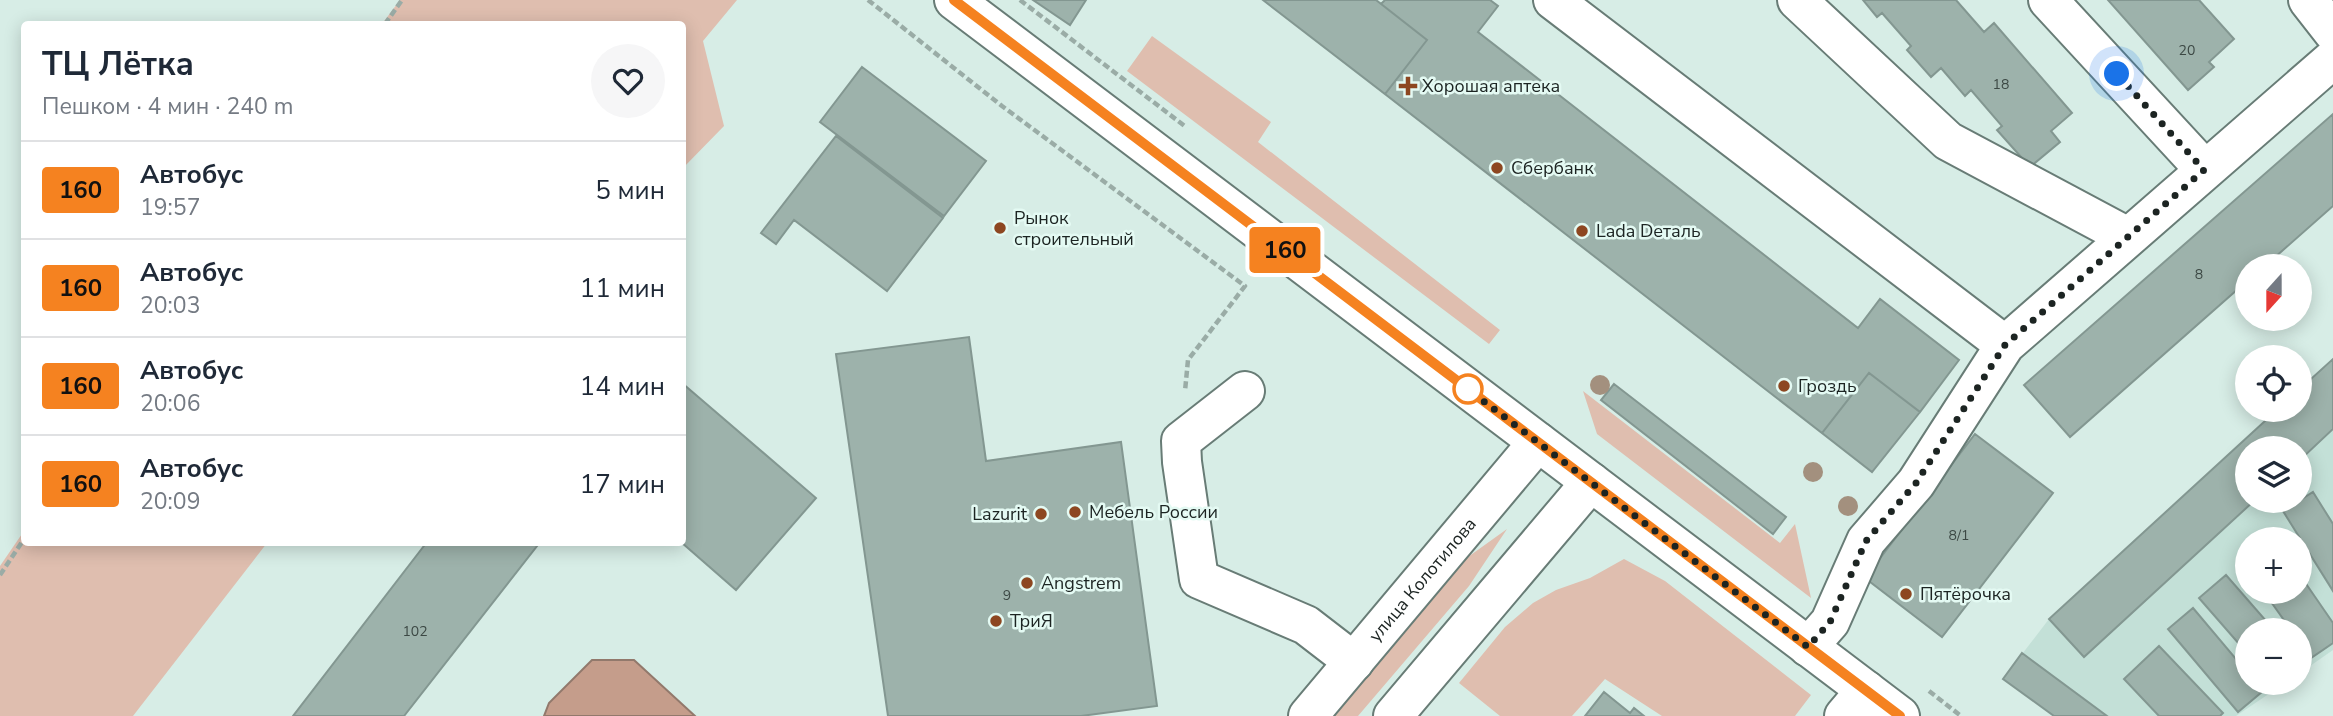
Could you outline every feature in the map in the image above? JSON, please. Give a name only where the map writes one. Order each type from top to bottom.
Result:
[{"type":"main road","points":[[954,0],[1808,647],[1855,703],[1900,716]]},
{"type":"main road","points":[[1553,0],[2005,345]]},
{"type":"main road","points":[[1797,0],[1948,141],[2128,237]]},
{"type":"main road","points":[[2048,0],[2204,170]]},
{"type":"main road","points":[[2308,0],[2333,32]]},
{"type":"main road","points":[[1808,647],[1830,622],[1866,541],[1916,483],[2005,345],[2333,59]]},
{"type":"main road","points":[[1245,391],[1181,441],[1199,579],[1306,625],[1354,662]]},
{"type":"main road","name":"улица Колотилова","points":[[1308,716],[1538,442]]},
{"type":"main road","points":[[1393,716],[1591,482]]},
{"type":"path","points":[[387,21],[402,0]]},
{"type":"path","points":[[868,0],[1002,106],[1245,286],[1188,360],[1181,441]]},
{"type":"path","points":[[1020,0],[1097,57]]},
{"type":"path","points":[[0,575],[21,544]]},
{"type":"shaded area","points":[[400,0],[737,0],[703,41],[724,126],[686,165],[686,21],[384,21]]},
{"type":"shaded area","points":[[1152,36],[1271,122],[1258,142],[1500,330],[1489,344],[1127,71]]},
{"type":"shaded area","points":[[2333,359],[2333,650],[2312,665],[2312,618],[2235,618],[2235,695],[2267,695],[2236,716],[2054,716],[2003,679],[2049,619],[2235,448],[2235,513],[2312,513],[2312,436],[2249,436],[2264,422],[2312,422],[2312,378]]},
{"type":"shaded area","points":[[1583,391],[1780,543],[1795,524],[1811,598],[1597,434]]},
{"type":"shaded area","points":[[1507,529],[1469,586],[1358,716],[1329,716],[1454,567]]},
{"type":"shaded area","points":[[21,535],[21,546],[265,546],[133,716],[0,716],[0,566]]},
{"type":"shaded area","points":[[1624,559],[1665,581],[1811,695],[1795,716],[1662,716],[1605,679],[1572,716],[1500,716],[1459,683],[1505,627],[1533,603],[1556,590],[1590,578]]},
{"type":"shaded area","points":[[592,660],[634,660],[695,716],[544,716],[549,703]]},
{"type":"building","points":[[1033,0],[1086,0],[1070,25]]},
{"type":"building","points":[[1263,0],[1376,0],[1427,40],[1385,94]]},
{"type":"building","points":[[1385,0],[1490,0],[1498,6],[1478,32],[1858,328],[1880,299],[1959,360],[1920,412],[1869,373],[1822,433],[1385,94],[1427,40],[1381,4]]},
{"type":"building","points":[[1863,0],[1956,0],[1984,32],[1994,23],[2072,113],[2051,131],[2060,142],[2030,167],[1997,130],[2002,126],[1971,90],[1965,96],[1941,68],[1931,77],[1907,50],[1911,46],[1882,13],[1877,17]]},
{"type":"building","points":[[2108,0],[2199,0],[2234,39],[2209,62],[2214,67],[2188,90]]},
{"type":"building","points":[[862,67],[986,161],[944,216],[820,122]]},
{"type":"building","points":[[2333,114],[2333,206],[2279,254],[2235,254],[2235,292],[2070,437],[2024,385]]},
{"type":"building","points":[[836,136],[943,218],[887,291],[794,220],[776,244],[761,233]]},
{"type":"building","points":[[969,337],[986,461],[1121,442],[1157,706],[1081,716],[888,716],[836,354]]},
{"type":"building","points":[[2333,359],[2333,429],[2312,449],[2312,436],[2249,436],[2264,422],[2312,422],[2312,378]]},
{"type":"building","points":[[1869,373],[1920,412],[1872,472],[1822,433]]},
{"type":"building","points":[[1614,384],[1786,517],[1773,534],[1601,400]]},
{"type":"building","points":[[686,386],[816,498],[736,590],[686,546]]},
{"type":"building","points":[[1975,434],[2053,493],[1942,637],[1865,578]]},
{"type":"building","points":[[2235,448],[2235,513],[2241,513],[2084,657],[2049,619]]},
{"type":"building","points":[[2312,493],[2333,524],[2333,591],[2312,557],[2312,527],[2293,527],[2284,513],[2312,513]]},
{"type":"building","points":[[424,546],[537,546],[404,716],[293,716]]},
{"type":"building","points":[[2226,575],[2235,585],[2235,604],[2251,604],[2264,618],[2235,618],[2235,639],[2199,598]]},
{"type":"building","points":[[2312,592],[2333,623],[2333,643],[2312,657],[2312,618],[2282,618],[2273,604],[2312,604]]},
{"type":"building","points":[[2193,608],[2235,658],[2235,695],[2258,695],[2238,712],[2168,629]]},
{"type":"building","points":[[2159,646],[2223,713],[2220,716],[2159,716],[2124,679]]},
{"type":"building","points":[[2022,653],[2107,716],[2054,716],[2003,679]]},
{"type":"building","points":[[1604,692],[1630,713],[1634,708],[1644,716],[1585,716]]},
{"type":"bus line","name":"160","points":[[954,0],[1900,716]]},
{"type":"place","name":"Хорошая аптека","points":[[1408,86]]},
{"type":"place","name":"Сбербанк","points":[[1497,168]]},
{"type":"place","name":"Рынок строительный","points":[[1000,228]]},
{"type":"place","name":"Lada Dеталь","points":[[1582,231]]},
{"type":"place","name":"Гроздь","points":[[1784,386]]},
{"type":"place","name":"Мебель России","points":[[1075,512]]},
{"type":"place","name":"Lazurit","points":[[1041,514]]},
{"type":"place","name":"Angstrem","points":[[1027,583]]},
{"type":"place","name":"Пятёрочка","points":[[1906,594]]},
{"type":"place","name":"ТриЯ","points":[[996,621]]},
{"type":"route","points":[[1468,389],[1461,384],[1808,647],[1830,622],[1866,541],[1916,483],[2005,345],[2204,170],[2117,74]]}]
